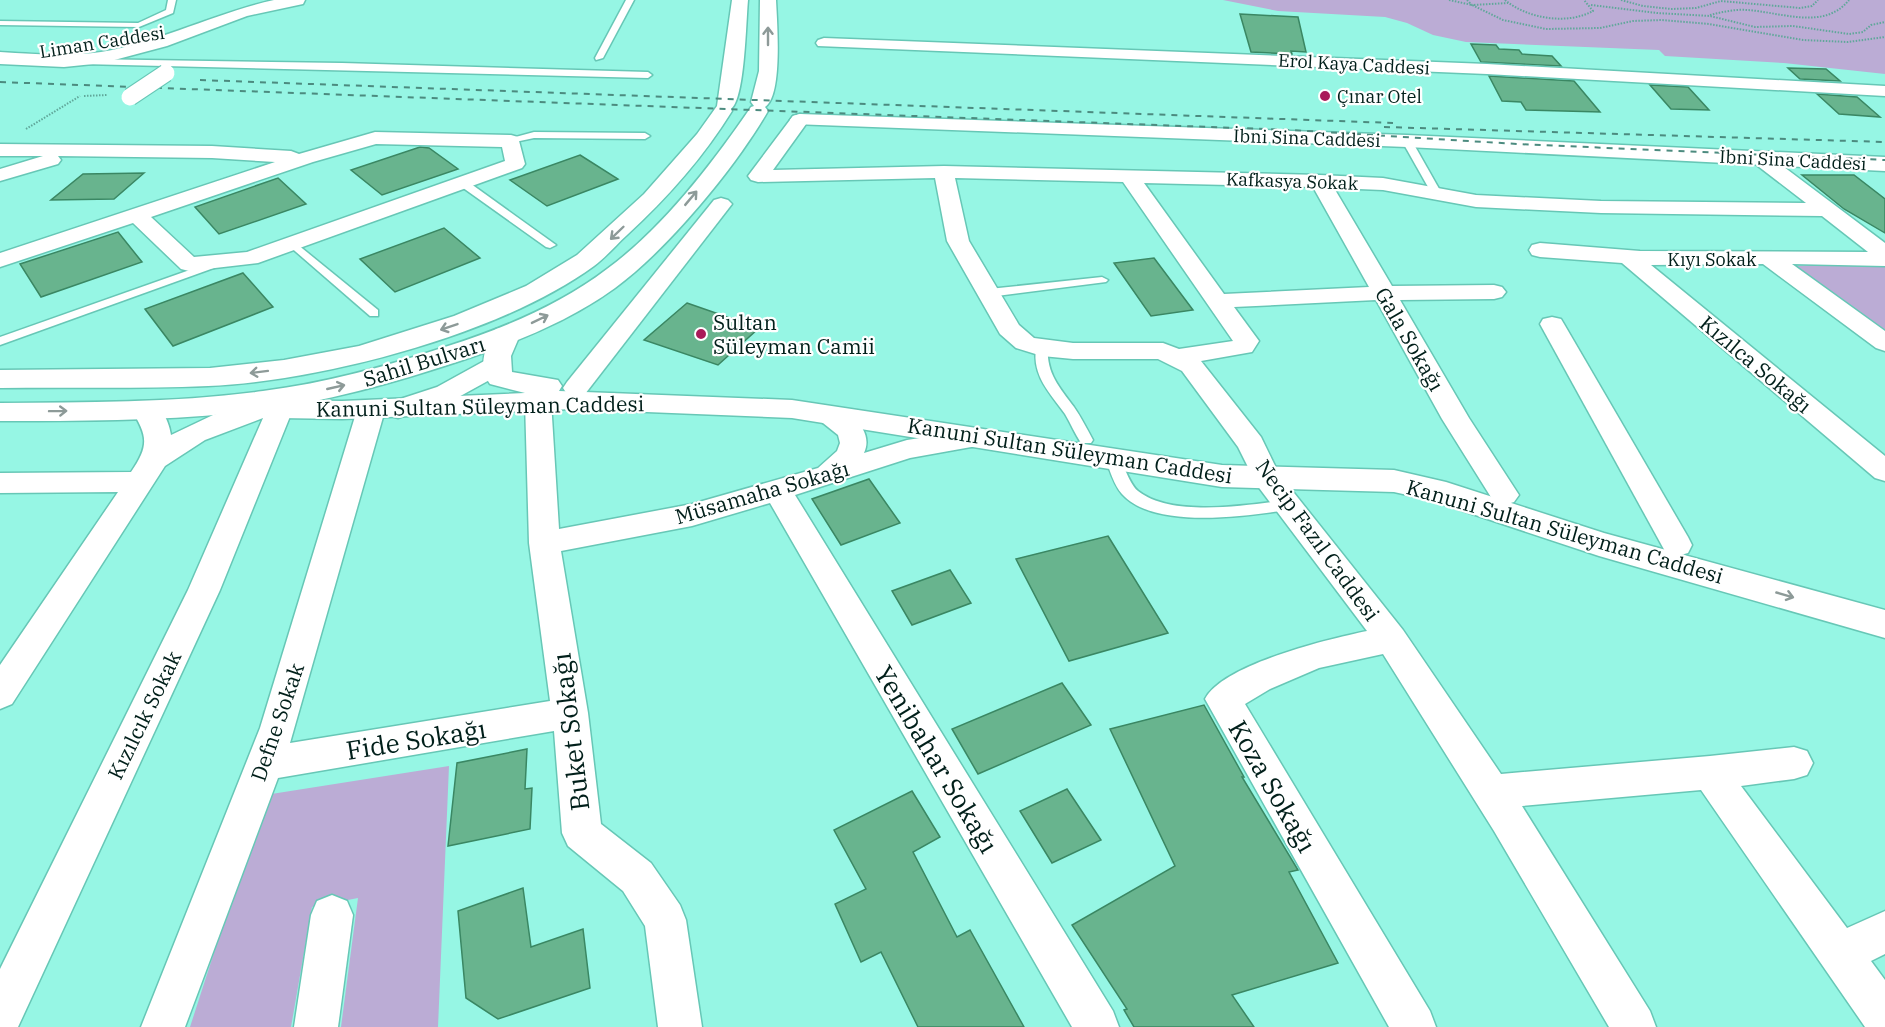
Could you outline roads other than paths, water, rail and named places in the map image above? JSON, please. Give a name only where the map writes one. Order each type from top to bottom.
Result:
[{"type":"main road","name":"Liman Caddesi","points":[[0,57],[90,48],[148,38],[218,14],[272,0]]},
{"type":"main road","name":"Liman Caddesi","points":[[0,57],[64,61],[103,57],[141,48],[231,15],[297,0]]},
{"type":"main road","name":"Sahil Bulvarı","points":[[0,379],[210,377],[263,372],[364,353],[464,322],[535,291],[594,253],[652,199],[705,138],[724,108],[731,85],[740,0]]},
{"type":"main road","name":"Sahil Bulvarı","points":[[0,412],[144,409],[237,404],[292,396],[403,370],[506,335],[576,301],[604,284],[653,241],[750,126],[759,107],[768,71],[768,0]]},
{"type":"main road","name":"İbni Sina Caddesi","points":[[800,120],[1407,141],[1885,164]]},
{"type":"main road","name":"Kanuni Sultan Süleyman Caddesi","points":[[506,335],[496,357],[495,366],[500,378],[515,383],[576,388],[790,394],[953,416],[1262,471],[1394,482],[1435,490],[1599,544],[1885,624]]},
{"type":"main road","name":"Kanuni Sultan Süleyman Caddesi","points":[[237,404],[274,409],[385,410],[538,401],[679,403],[828,413],[1222,476],[1262,471],[1378,466],[1418,472],[1504,495],[1596,524],[1885,601]]},
{"type":"street","name":"Erol Kaya Caddesi","points":[[824,43],[1286,61],[1885,91]]},
{"type":"street","points":[[130,97],[166,73]]},
{"type":"street","name":"İbni Sina Caddesi","points":[[758,176],[800,120]]},
{"type":"street","points":[[0,260],[136,214],[306,158],[375,138],[512,141],[515,164],[250,258],[189,264],[136,214]]},
{"type":"street","points":[[0,150],[212,152],[306,158]]},
{"type":"street","points":[[0,175],[80,151]]},
{"type":"street","points":[[1761,159],[1885,254]]},
{"type":"street","points":[[944,172],[958,242],[1009,329],[1025,343],[1042,348],[1073,351],[1163,351],[1178,357],[1244,347],[1246,341],[1129,177]]},
{"type":"street","name":"Kafkasya Sokak","points":[[758,176],[944,172],[1320,181],[1383,184],[1476,201],[1601,207],[1825,210]]},
{"type":"street","name":"Gala Sokağı","points":[[1320,181],[1456,419],[1504,495]]},
{"type":"street","points":[[576,388],[721,204]]},
{"type":"street","name":"Kıyı Sokak","points":[[1540,250],[1628,257],[1885,259]]},
{"type":"street","name":"Kızılca Sokağı","points":[[1628,257],[1885,471]]},
{"type":"street","points":[[1771,259],[1885,343]]},
{"type":"street","points":[[1217,301],[1383,293],[1494,292]]},
{"type":"street","points":[[1552,324],[1677,545]]},
{"type":"street","name":"Necip Fazıl Caddesi","points":[[1178,357],[1191,365],[1251,444],[1262,471],[1391,639],[1420,681],[1492,792],[1634,1027]]},
{"type":"street","points":[[385,410],[446,393],[495,366]]},
{"type":"street","name":"Buket Sokağı","points":[[538,401],[544,543],[570,713],[582,833],[637,877],[664,920],[680,1027]]},
{"type":"street","points":[[144,409],[153,418],[158,429],[147,470]]},
{"type":"street","points":[[0,694],[147,470],[191,434],[213,424],[274,409]]},
{"type":"street","name":"Kızılcık Sokak","points":[[0,1016],[204,590],[274,409]]},
{"type":"street","name":"Defne Sokak","points":[[163,1027],[278,728],[319,592],[385,410]]},
{"type":"street","points":[[826,475],[843,463],[853,448],[854,435],[846,424],[828,413]]},
{"type":"street","name":"Müsamaha Sokağı","points":[[544,543],[692,515],[907,449],[978,438]]},
{"type":"street","points":[[0,483],[147,470]]},
{"type":"street","name":"Yenibahar Sokağı","points":[[777,490],[1097,1027]]},
{"type":"street","name":"Koza Sokağı","points":[[1391,639],[1313,656],[1258,679],[1223,699],[1414,1027]]},
{"type":"street","name":"Fide Sokağı","points":[[263,764],[570,713]]},
{"type":"street","points":[[1492,792],[1710,773],[1794,763]]},
{"type":"street","points":[[1710,773],[1885,1017]]},
{"type":"street","points":[[316,1027],[332,915]]},
{"type":"street","points":[[1840,954],[1885,932]]},
{"type":"lane","points":[[0,23],[139,25],[170,11],[172,0]]},
{"type":"lane","points":[[599,58],[630,0]]},
{"type":"lane","points":[[64,61],[648,75]]},
{"type":"lane","points":[[506,141],[534,135],[645,136]]},
{"type":"lane","points":[[1407,141],[1437,194]]},
{"type":"lane","points":[[463,183],[550,245]]},
{"type":"lane","points":[[292,243],[374,313]]},
{"type":"lane","points":[[0,341],[223,261]]},
{"type":"lane","points":[[988,293],[1102,280]]},
{"type":"lane","points":[[1042,348],[1040,363],[1044,375],[1076,420],[1086,440]]},
{"type":"lane","points":[[1113,460],[1127,489],[1134,496],[1154,506],[1208,512],[1244,511],[1288,505]]},
{"type":"railway","points":[[200,80],[1393,123]]},
{"type":"railway","points":[[0,82],[1291,130],[1517,144],[1885,160]]},
{"type":"railway","points":[[1384,127],[1885,142]]},
{"type":"place","name":"Çınar Otel","points":[[1325,96]]},
{"type":"place","name":"Sultan Süleyman Camii","points":[[701,334]]}]
